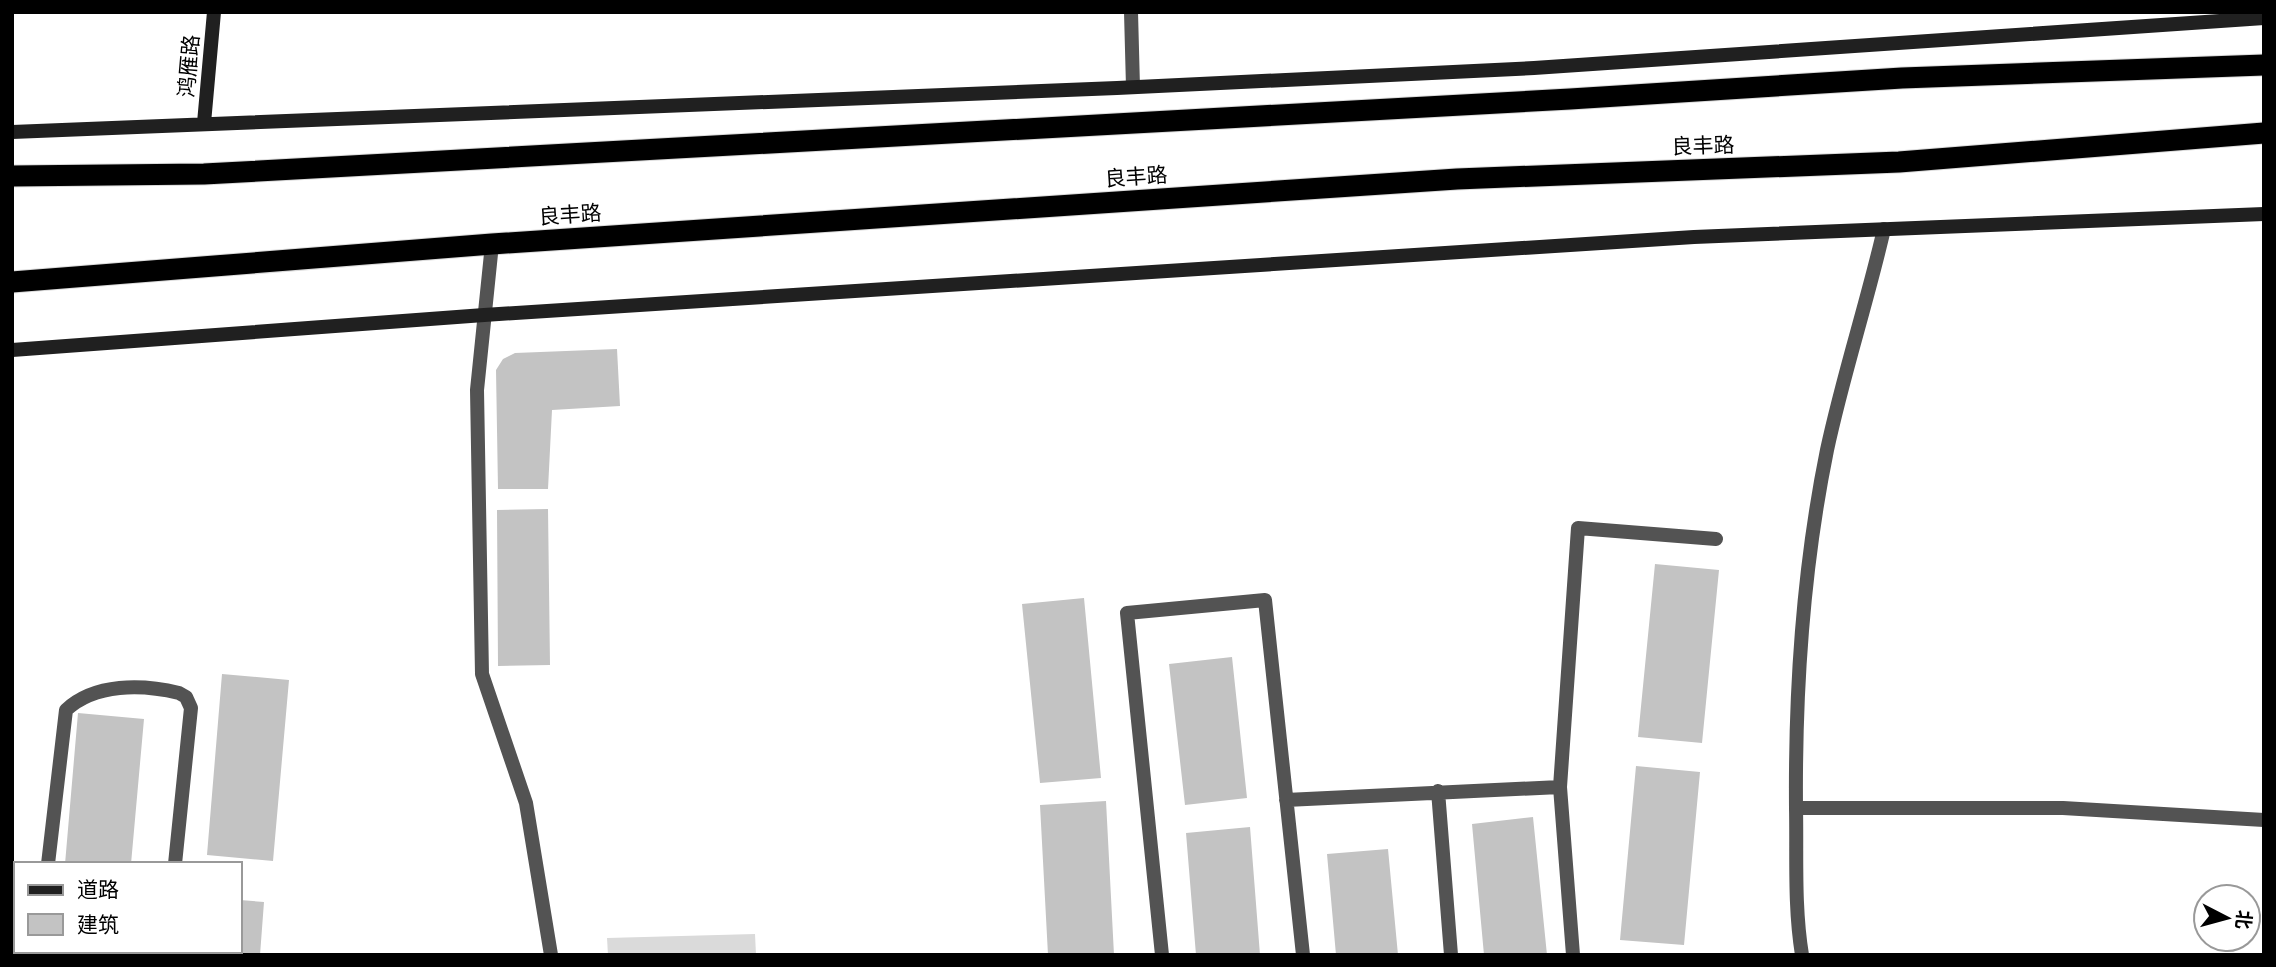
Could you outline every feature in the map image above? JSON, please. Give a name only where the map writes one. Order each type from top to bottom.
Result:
[{"type":"highway","points":[[12,176],[204,174],[1556,100],[1902,78],[2264,65]]},
{"type":"highway","name":"良丰路","points":[[12,282],[492,244],[1457,179],[1899,162],[2264,133]]},
{"type":"street","name":"鸿雁路","points":[[204,123],[214,12]]},
{"type":"street","points":[[1131,12],[1133,87]]},
{"type":"street","points":[[12,132],[1133,87],[1534,68],[2264,18]]},
{"type":"street","points":[[12,350],[484,315],[1694,237],[2264,214]]},
{"type":"street","points":[[1800,954],[1797,918],[1795,728],[1811,542],[1827,450],[1884,229]]},
{"type":"street","points":[[492,244],[477,390],[482,674],[526,803],[551,955]]},
{"type":"street","points":[[1573,955],[1560,787],[1578,528],[1716,539]]},
{"type":"street","points":[[1162,955],[1127,613],[1265,600],[1303,955]]},
{"type":"street","points":[[48,862],[66,710],[85,695],[123,688],[179,693],[186,697],[191,708],[175,862]]},
{"type":"street","points":[[1286,800],[1560,787]]},
{"type":"street","points":[[1438,791],[1451,955]]},
{"type":"street","points":[[1796,808],[2063,808],[2264,820]]},
{"type":"shaded area","points":[[755,934],[756,955],[608,955],[607,938]]},
{"type":"building","points":[[617,349],[620,406],[552,410],[548,489],[498,489],[496,370],[503,359],[515,353]]},
{"type":"building","points":[[548,509],[550,665],[498,666],[497,510]]},
{"type":"building","points":[[1655,564],[1719,570],[1702,743],[1638,737]]},
{"type":"building","points":[[1084,598],[1101,778],[1040,783],[1022,604]]},
{"type":"building","points":[[1232,657],[1247,798],[1185,805],[1169,664]]},
{"type":"building","points":[[222,674],[289,680],[273,861],[207,855]]},
{"type":"building","points":[[78,713],[144,719],[131,862],[65,862]]},
{"type":"building","points":[[1636,766],[1700,772],[1684,945],[1620,940]]},
{"type":"building","points":[[1106,801],[1114,955],[1048,955],[1040,805]]},
{"type":"building","points":[[1533,817],[1547,955],[1484,955],[1472,824]]},
{"type":"building","points":[[1250,827],[1260,955],[1196,955],[1186,833]]},
{"type":"building","points":[[1388,849],[1398,955],[1336,955],[1327,854]]},
{"type":"building","points":[[242,900],[264,902],[260,955],[191,955],[242,953]]},
{"type":"building","points":[[50,953],[116,953],[116,955]]}]
